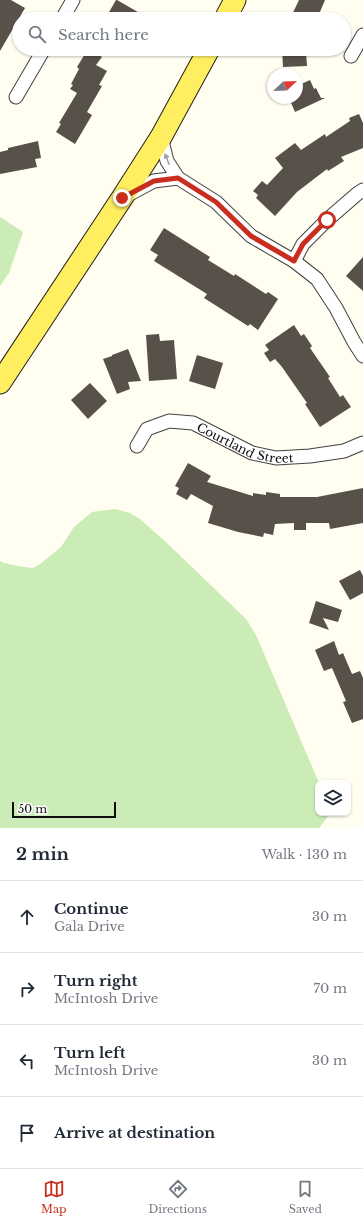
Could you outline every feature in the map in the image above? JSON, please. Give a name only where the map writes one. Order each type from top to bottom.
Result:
[{"type":"main road","points":[[229,12],[235,0]]},
{"type":"main road","points":[[0,383],[161,137],[205,56]]},
{"type":"street","points":[[66,12],[73,0]]},
{"type":"street","points":[[351,56],[363,35]]},
{"type":"street","points":[[16,97],[40,56]]},
{"type":"street","points":[[161,137],[167,161],[178,178],[216,202],[251,236],[294,261],[317,279],[336,308],[363,356]]},
{"type":"street","points":[[122,198],[154,181],[178,178]]},
{"type":"street","points":[[294,261],[303,244],[327,220],[363,190]]},
{"type":"street","name":"Courtland Street","points":[[137,446],[147,429],[169,421],[193,424],[252,453],[276,458],[310,456],[344,451],[363,442]]},
{"type":"green space","points":[[0,217],[23,232],[9,273],[0,286]]},
{"type":"green space","points":[[115,509],[130,513],[140,519],[246,619],[256,635],[318,780],[315,780],[315,816],[328,816],[319,828],[0,828],[0,561],[33,568],[61,547],[74,527],[92,512]]},
{"type":"building","points":[[0,0],[11,0],[25,8],[23,12],[12,12],[12,30],[0,51]]},
{"type":"building","points":[[117,0],[138,12],[109,12]]},
{"type":"building","points":[[299,0],[325,0],[320,12],[293,12]]},
{"type":"building","points":[[84,56],[100,56],[102,57],[96,65],[107,71],[99,85],[102,86],[87,112],[92,115],[75,144],[56,132],[61,124],[59,123],[77,93],[70,89],[79,69],[77,67]]},
{"type":"building","points":[[282,56],[306,56],[307,66],[283,67]]},
{"type":"building","points":[[310,80],[314,89],[316,88],[321,98],[325,98],[295,112],[292,104],[303,104],[303,83]]},
{"type":"building","points":[[359,114],[363,123],[363,148],[341,157],[344,161],[328,171],[327,169],[297,192],[275,216],[256,198],[258,195],[253,191],[262,181],[267,185],[283,168],[275,158],[295,143],[301,150],[325,134],[326,137],[350,121],[349,118]]},
{"type":"building","points":[[38,141],[41,158],[35,159],[37,167],[0,174],[0,152],[8,150],[8,148]]},
{"type":"building","points":[[164,228],[210,257],[208,260],[234,276],[235,274],[266,294],[268,292],[278,299],[258,330],[250,324],[248,326],[204,298],[207,294],[154,261],[158,255],[150,250]]},
{"type":"building","points":[[363,257],[363,291],[346,276]]},
{"type":"building","points":[[294,325],[301,336],[304,334],[312,346],[310,348],[330,377],[328,378],[340,397],[343,395],[351,407],[320,427],[305,404],[307,403],[282,367],[275,359],[270,362],[264,353],[269,350],[265,345]]},
{"type":"building","points":[[159,334],[160,341],[174,340],[177,379],[149,381],[146,335]]},
{"type":"building","points":[[128,349],[141,381],[128,382],[130,389],[117,394],[103,359]]},
{"type":"building","points":[[197,355],[223,363],[215,389],[189,381]]},
{"type":"building","points":[[90,383],[107,401],[88,419],[71,400]]},
{"type":"building","points":[[188,463],[211,476],[207,482],[253,496],[253,493],[266,495],[266,492],[280,494],[280,497],[317,497],[363,488],[363,523],[330,529],[329,523],[306,523],[306,530],[294,530],[294,523],[275,524],[273,535],[264,533],[263,537],[238,532],[208,523],[213,506],[191,494],[187,500],[176,494],[179,488],[175,486]]},
{"type":"building","points":[[360,570],[363,576],[363,593],[350,600],[339,581]]},
{"type":"building","points":[[316,601],[342,610],[338,622],[323,618],[329,630],[309,623]]},
{"type":"building","points":[[334,641],[339,655],[343,653],[352,674],[360,671],[363,678],[363,719],[352,723],[343,702],[346,701],[332,668],[324,671],[315,650]]},
{"type":"route","points":[[122,198],[154,181],[178,178],[216,202],[251,236],[294,261],[303,244],[327,220]]}]
